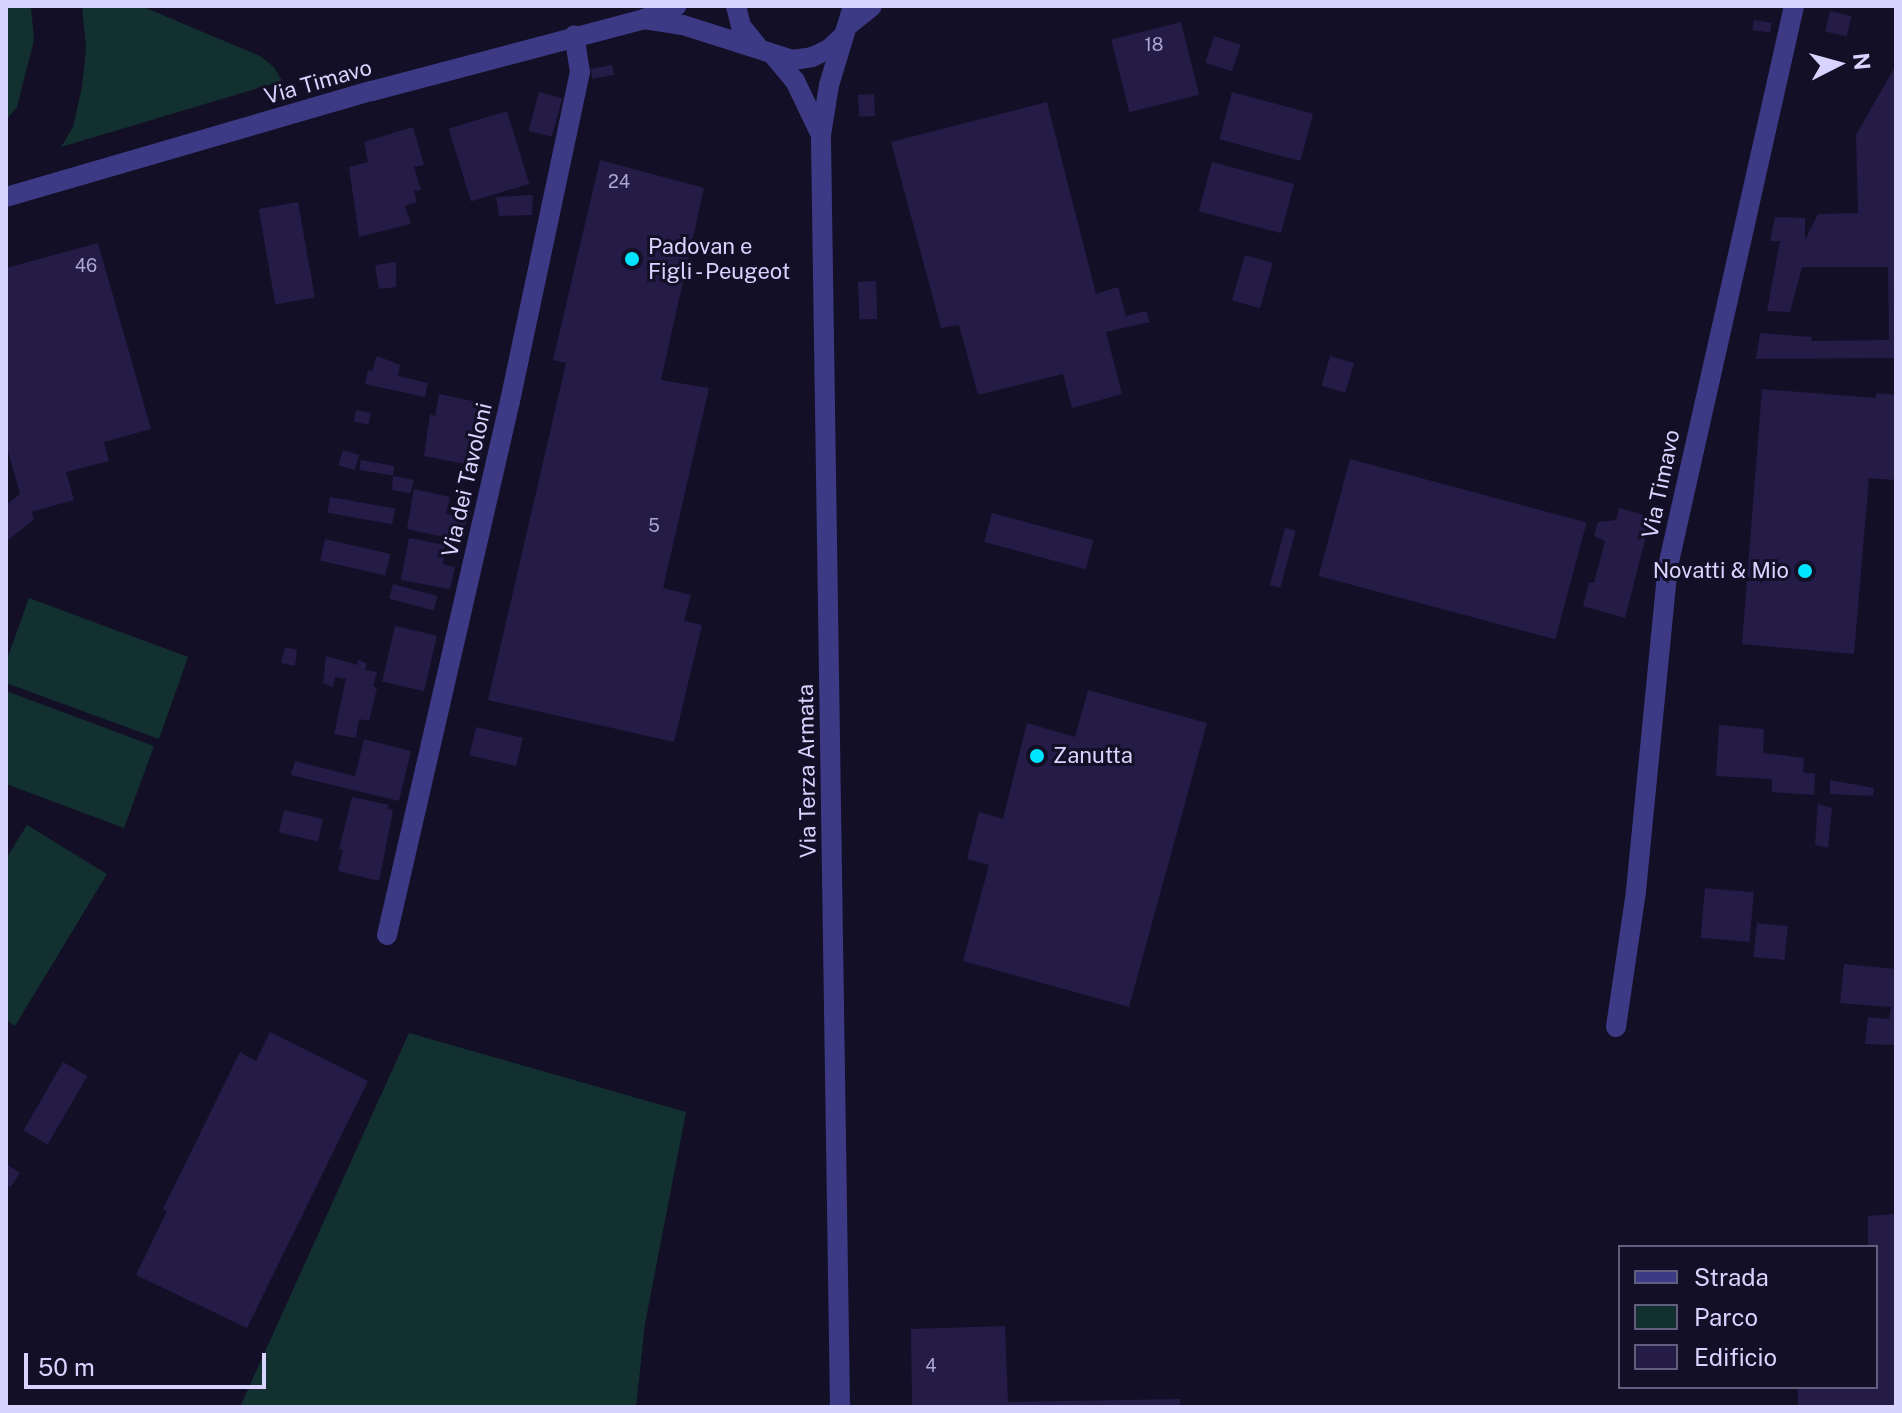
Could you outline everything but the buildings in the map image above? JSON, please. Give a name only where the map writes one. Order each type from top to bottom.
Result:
[{"type":"street","name":"Via Timavo","points":[[6,197],[574,35],[644,19],[676,6]]},
{"type":"street","points":[[736,6],[741,26],[766,51]]},
{"type":"street","name":"Via Timavo","points":[[644,19],[683,25],[793,60],[812,57],[829,49],[849,22],[872,6]]},
{"type":"street","name":"Via Timavo","points":[[1616,1027],[1636,891],[1668,566],[1794,6]]},
{"type":"street","name":"Via Terza Armata","points":[[840,1407],[821,135],[849,22]]},
{"type":"street","name":"Via dei Tavoloni","points":[[387,935],[510,401],[580,72],[574,35]]},
{"type":"street","name":"Via Terza Armata","points":[[766,51],[795,81],[821,135]]},
{"type":"green space","points":[[6,6],[31,6],[34,40],[17,107],[6,120]]},
{"type":"green space","points":[[82,6],[141,6],[260,56],[274,67],[282,81],[61,147],[73,127],[82,87],[86,48]]},
{"type":"green space","points":[[29,598],[188,657],[159,739],[6,683],[6,662]]},
{"type":"green space","points":[[6,691],[154,746],[124,828],[6,784]]},
{"type":"green space","points":[[27,825],[107,874],[15,1026],[6,1020],[6,859]]},
{"type":"green space","points":[[409,1033],[686,1112],[645,1324],[636,1407],[240,1407]]},
{"type":"place","name":"Padovan e Figli - Peugeot","points":[[632,259]]},
{"type":"place","name":"Novatti & Mio","points":[[1805,571]]},
{"type":"place","name":"Zanutta","points":[[1037,756]]}]
